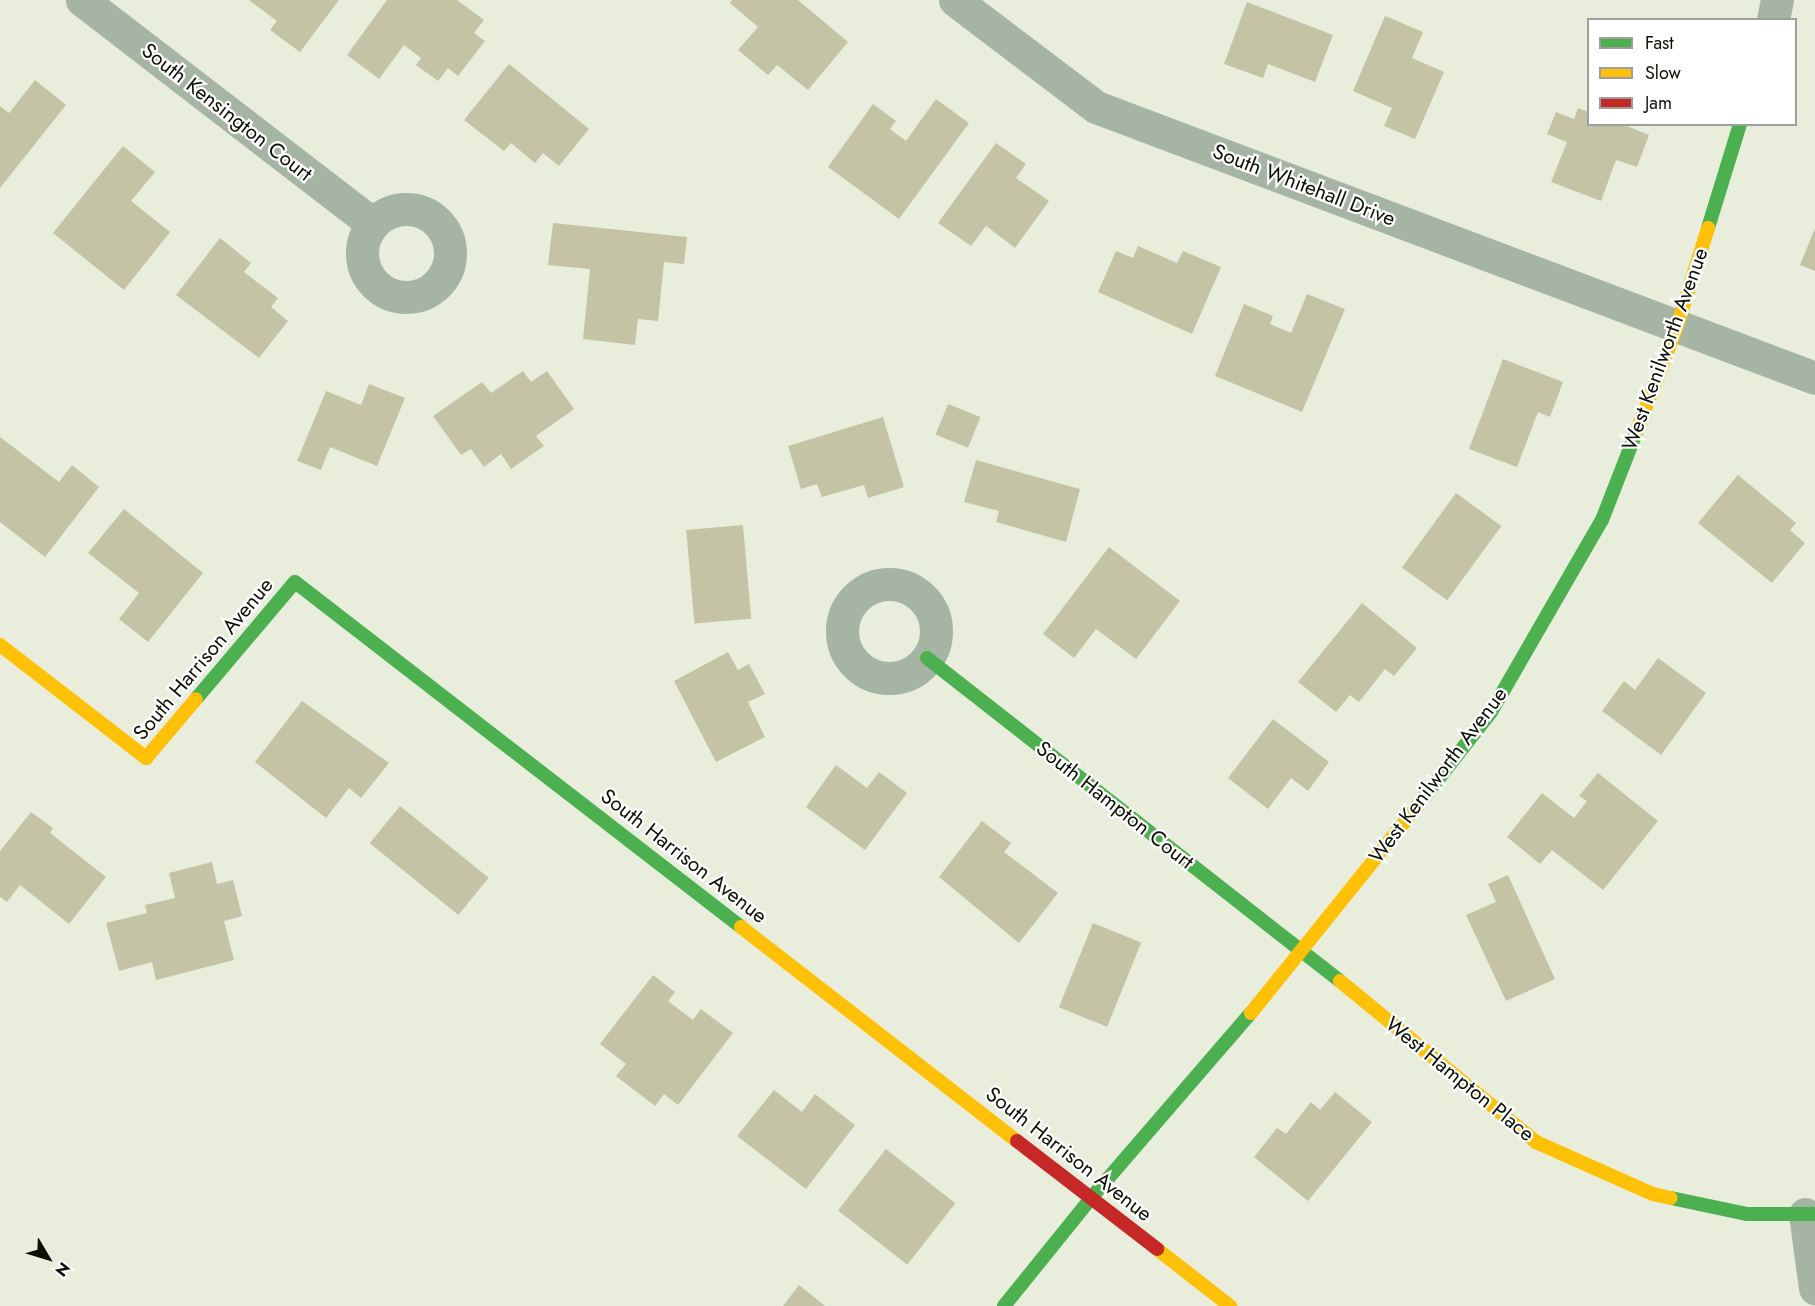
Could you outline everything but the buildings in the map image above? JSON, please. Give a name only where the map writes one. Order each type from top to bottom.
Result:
[{"type":"street","name":"South Kensington Court","points":[[82,0],[373,224]]},
{"type":"street","name":"South Whitehall Drive","points":[[955,0],[1096,107],[1815,378]]},
{"type":"street","points":[[1773,18],[1777,0]]},
{"type":"street","name":"West Kenilworth Avenue","points":[[1004,1306],[1092,1197],[1304,952],[1491,712],[1602,520],[1677,326],[1739,126]]},
{"type":"street","name":"South Harrison Avenue","points":[[0,645],[146,758],[295,582],[1230,1306]]},
{"type":"street","name":"South Hampton Court","points":[[927,658],[1304,952]]},
{"type":"street","name":"West Hampton Place","points":[[1304,952],[1536,1142],[1653,1194],[1747,1214],[1810,1214],[1815,1288]]},
{"type":"traffic: fast","points":[[1708,228],[1739,126]]},
{"type":"traffic: fast","points":[[1418,805],[1491,712],[1602,520],[1636,433]]},
{"type":"traffic: fast","points":[[196,699],[295,582],[741,927]]},
{"type":"traffic: fast","points":[[927,658],[1340,981]]},
{"type":"traffic: fast","points":[[1004,1306],[1092,1197],[1251,1013]]},
{"type":"traffic: fast","points":[[1671,1198],[1747,1214],[1815,1214]]},
{"type":"traffic: slow","points":[[1636,433],[1677,326],[1708,228]]},
{"type":"traffic: slow","points":[[0,645],[146,758],[196,699]]},
{"type":"traffic: slow","points":[[1251,1013],[1418,805]]},
{"type":"traffic: slow","points":[[741,927],[1017,1141]]},
{"type":"traffic: slow","points":[[1340,981],[1536,1142],[1653,1194],[1671,1198]]},
{"type":"traffic: slow","points":[[1157,1249],[1230,1306]]},
{"type":"traffic: jam","points":[[1017,1141],[1157,1249]]}]
